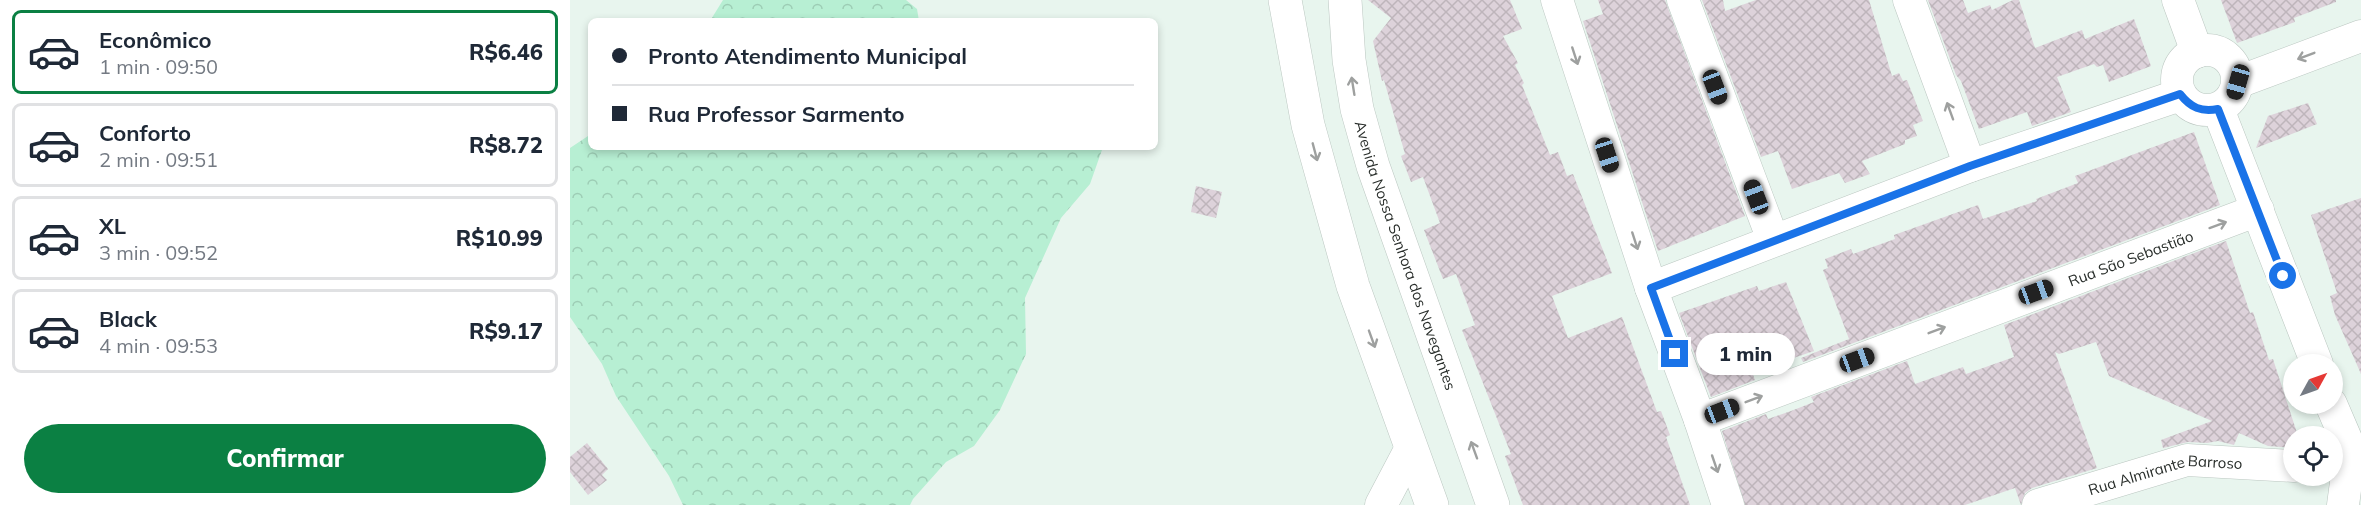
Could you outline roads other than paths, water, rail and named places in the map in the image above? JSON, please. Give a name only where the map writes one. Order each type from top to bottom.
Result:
[{"type":"main road","points":[[1285,0],[1308,124],[1353,286],[1432,505]]},
{"type":"main road","points":[[1298,74],[1300,0]]},
{"type":"main road","name":"Avenida Nossa Senhora dos Navegantes","points":[[1350,9],[1357,109],[1373,165],[1493,505]]},
{"type":"street","points":[[1557,0],[1651,288],[1700,420],[1728,505]]},
{"type":"street","points":[[1683,0],[1773,240]]},
{"type":"street","points":[[1909,0],[1970,166]]},
{"type":"street","points":[[2178,0],[2197,52]]},
{"type":"street","points":[[2238,82],[2361,36]]},
{"type":"street","points":[[2208,50],[2220,52],[2230,60],[2236,70],[2238,82],[2235,94],[2228,103],[2218,109],[2207,111],[2196,109],[2180,94],[2177,74],[2187,57],[2208,50]]},
{"type":"street","points":[[1651,288],[1970,166],[2180,94]]},
{"type":"street","points":[[2218,109],[2313,354]]},
{"type":"street","name":"Rua São Sebastião","points":[[1700,420],[2258,210]]},
{"type":"street","points":[[2335,414],[2351,459],[2343,505]]},
{"type":"street","points":[[1381,505],[1411,448]]},
{"type":"street","name":"Rua Almirante Barroso","points":[[2038,505],[2187,460],[2283,465]]}]
